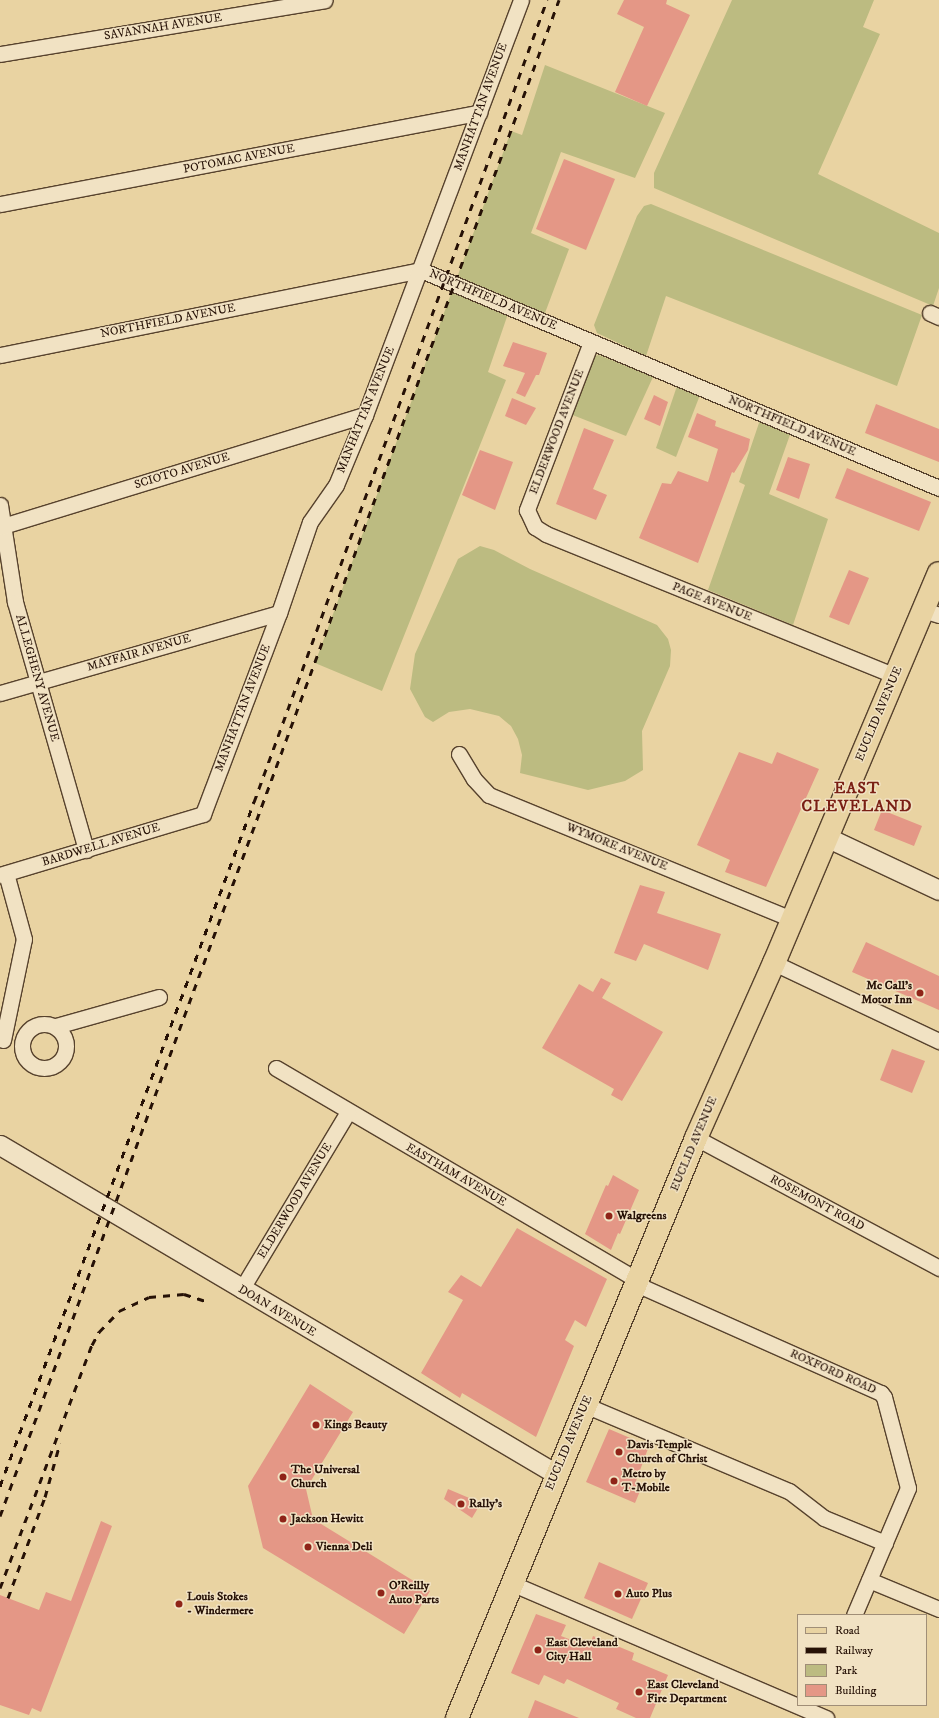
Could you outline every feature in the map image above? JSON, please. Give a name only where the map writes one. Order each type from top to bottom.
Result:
[{"type":"main road","name":"EUCLID AVENUE","points":[[457,1718],[511,1583],[696,1138],[774,963],[895,676],[931,613],[939,573]]},
{"type":"street","name":"SAVANNAH AVENUE","points":[[0,54],[325,0]]},
{"type":"street","name":"MANHATTAN AVENUE","points":[[203,814],[279,613],[310,522],[336,485],[365,415],[421,270],[521,0]]},
{"type":"street","name":"POTOMAC AVENUE","points":[[0,204],[479,113]]},
{"type":"street","name":"NORTHFIELD AVENUE","points":[[0,355],[421,270],[939,488]]},
{"type":"street","name":"ELDERWOOD AVENUE","points":[[531,522],[527,510],[591,342]]},
{"type":"street","name":"SCIOTO AVENUE","points":[[2,527],[365,415]]},
{"type":"street","name":"ALLEGHENY AVENUE","points":[[0,504],[2,527],[15,602],[86,850]]},
{"type":"street","name":"PAGE AVENUE","points":[[531,522],[546,534],[895,676]]},
{"type":"street","name":"MAYFAIR AVENUE","points":[[0,693],[279,613]]},
{"type":"street","name":"WYMORE AVENUE","points":[[459,754],[474,780],[489,795],[792,919]]},
{"type":"street","name":"BARDWELL AVENUE","points":[[3,874],[203,814]]},
{"type":"street","points":[[826,837],[939,890]]},
{"type":"street","points":[[3,874],[24,939],[2,1039],[23,1051]]},
{"type":"street","points":[[774,963],[939,1041]]},
{"type":"street","points":[[56,1026],[65,1036],[67,1043],[66,1050],[59,1062],[53,1066],[38,1067],[26,1058],[23,1051],[22,1043],[29,1030],[42,1023],[56,1026],[159,997]]},
{"type":"street","name":"EASTHAM AVENUE","points":[[276,1068],[636,1282]]},
{"type":"street","name":"ELDERWOOD AVENUE","points":[[241,1290],[348,1112]]},
{"type":"street","name":"ROSEMONT ROAD","points":[[696,1138],[939,1268]]},
{"type":"street","name":"DOAN AVENUE","points":[[0,1145],[241,1290],[556,1474]]},
{"type":"street","name":"ROXFORD ROAD","points":[[636,1282],[881,1393],[908,1488],[854,1614]]},
{"type":"street","points":[[585,1405],[789,1491],[824,1518],[885,1543]]},
{"type":"street","points":[[869,1580],[939,1609]]},
{"type":"street","points":[[511,1583],[797,1703]]},
{"type":"street","points":[[804,1706],[818,1712]]},
{"type":"green space","points":[[732,0],[874,0],[863,27],[880,34],[818,174],[939,233],[939,288],[933,306],[654,188],[654,173]]},
{"type":"green space","points":[[545,65],[665,113],[635,178],[561,152],[531,233],[569,249],[542,321],[510,308],[488,372],[506,380],[382,691],[315,663],[511,131],[522,135]]},
{"type":"green space","points":[[651,204],[922,315],[897,386],[666,296],[646,356],[597,333],[594,325],[637,216],[644,206]]},
{"type":"green space","points":[[599,355],[653,377],[626,436],[570,414],[594,356]]},
{"type":"green space","points":[[677,386],[700,395],[676,457],[656,448]]},
{"type":"green space","points":[[760,420],[791,432],[769,494],[828,519],[793,625],[708,590],[745,485],[739,482]]},
{"type":"green space","points":[[480,546],[494,550],[530,569],[657,625],[668,639],[671,650],[670,666],[642,731],[643,770],[625,781],[588,790],[520,773],[522,755],[518,739],[511,726],[499,716],[470,709],[449,712],[433,722],[425,717],[410,689],[415,654],[458,559]]},
{"type":"building","points":[[624,0],[667,0],[666,4],[690,15],[647,106],[615,92],[644,27],[617,14]]},
{"type":"building","points":[[564,159],[615,179],[586,250],[536,229]]},
{"type":"building","points":[[513,342],[547,353],[539,375],[536,375],[525,397],[516,393],[525,373],[503,366]]},
{"type":"building","points":[[654,395],[668,402],[660,426],[644,419]]},
{"type":"building","points":[[512,398],[536,408],[526,425],[505,416]]},
{"type":"building","points":[[876,404],[939,429],[939,462],[865,433]]},
{"type":"building","points":[[697,413],[716,421],[715,426],[750,439],[748,450],[734,473],[732,472],[698,563],[639,538],[662,483],[671,484],[678,471],[708,482],[718,449],[688,437]]},
{"type":"building","points":[[584,428],[614,440],[593,489],[607,495],[596,520],[556,504]]},
{"type":"building","points":[[480,450],[513,462],[495,510],[462,495]]},
{"type":"building","points":[[788,457],[810,464],[799,499],[776,490]]},
{"type":"building","points":[[847,468],[931,502],[919,531],[835,498]]},
{"type":"building","points":[[849,570],[869,578],[849,625],[829,617]]},
{"type":"building","points":[[739,752],[772,764],[777,752],[819,769],[766,887],[725,872],[730,860],[697,845]]},
{"type":"building","points":[[882,810],[922,826],[914,846],[874,830]]},
{"type":"building","points":[[640,885],[665,892],[657,913],[721,934],[708,970],[644,944],[636,961],[614,953]]},
{"type":"building","name":"Mc Call's Motor Inn","points":[[866,942],[939,976],[939,1010],[852,972]]},
{"type":"building","points":[[601,978],[611,983],[602,998],[663,1032],[622,1101],[611,1095],[614,1089],[542,1048],[579,984],[593,992]]},
{"type":"building","points":[[892,1049],[925,1061],[912,1093],[880,1080]]},
{"type":"building","points":[[613,1175],[639,1190],[620,1234],[618,1233],[611,1250],[585,1234],[606,1185],[608,1186]]},
{"type":"building","points":[[517,1228],[607,1279],[586,1327],[575,1320],[565,1340],[574,1346],[536,1437],[462,1393],[460,1398],[421,1373],[463,1300],[448,1292],[461,1275],[481,1287]]},
{"type":"building","points":[[310,1384],[353,1412],[306,1489],[313,1519],[430,1591],[404,1634],[263,1548],[248,1486]]},
{"type":"building","points":[[609,1429],[649,1446],[636,1481],[643,1484],[635,1503],[586,1482]]},
{"type":"building","points":[[448,1489],[481,1503],[472,1518],[444,1499]]},
{"type":"building","points":[[101,1521],[112,1526],[41,1712],[32,1708],[29,1715],[0,1705],[0,1595],[39,1610],[46,1592],[71,1601]]},
{"type":"building","points":[[599,1562],[648,1583],[632,1619],[584,1598]]},
{"type":"building","points":[[536,1614],[566,1625],[561,1636],[582,1644],[584,1639],[591,1642],[593,1636],[634,1653],[632,1660],[668,1675],[650,1718],[636,1718],[616,1709],[619,1703],[567,1679],[564,1684],[544,1675],[539,1685],[511,1673]]},
{"type":"building","points":[[535,1700],[579,1718],[528,1718]]},
{"type":"railway","points":[[0,1486],[254,802],[547,0]]},
{"type":"railway","points":[[0,1516],[559,0]]},
{"type":"railway","points":[[0,1588],[92,1345],[99,1332],[119,1311],[149,1297],[184,1294],[208,1302]]},
{"type":"railway","points":[[8,1598],[45,1497],[60,1443]]},
{"type":"place","name":"Mc Call's Motor Inn","points":[[920,993]]},
{"type":"place","name":"Walgreens","points":[[609,1216]]},
{"type":"place","name":"Kings Beauty","points":[[316,1425]]},
{"type":"place","name":"Davis Temple Church of Christ","points":[[619,1452]]},
{"type":"place","name":"The Universal Church","points":[[283,1477]]},
{"type":"place","name":"Metro by T-Mobile","points":[[614,1481]]},
{"type":"place","name":"Rally's","points":[[461,1504]]},
{"type":"place","name":"Jackson Hewitt","points":[[283,1519]]},
{"type":"place","name":"Vienna Deli","points":[[308,1547]]},
{"type":"place","name":"O'Reilly Auto Parts","points":[[381,1593]]},
{"type":"place","name":"Auto Plus","points":[[618,1594]]},
{"type":"place","name":"Louis Stokes - Windermere","points":[[179,1604]]},
{"type":"place","name":"East Cleveland City Hall","points":[[538,1650]]},
{"type":"place","name":"East Cleveland Fire Department","points":[[639,1692]]},
{"type":"district","name":"EAST CLEVELAND","points":[[857,797]]}]
